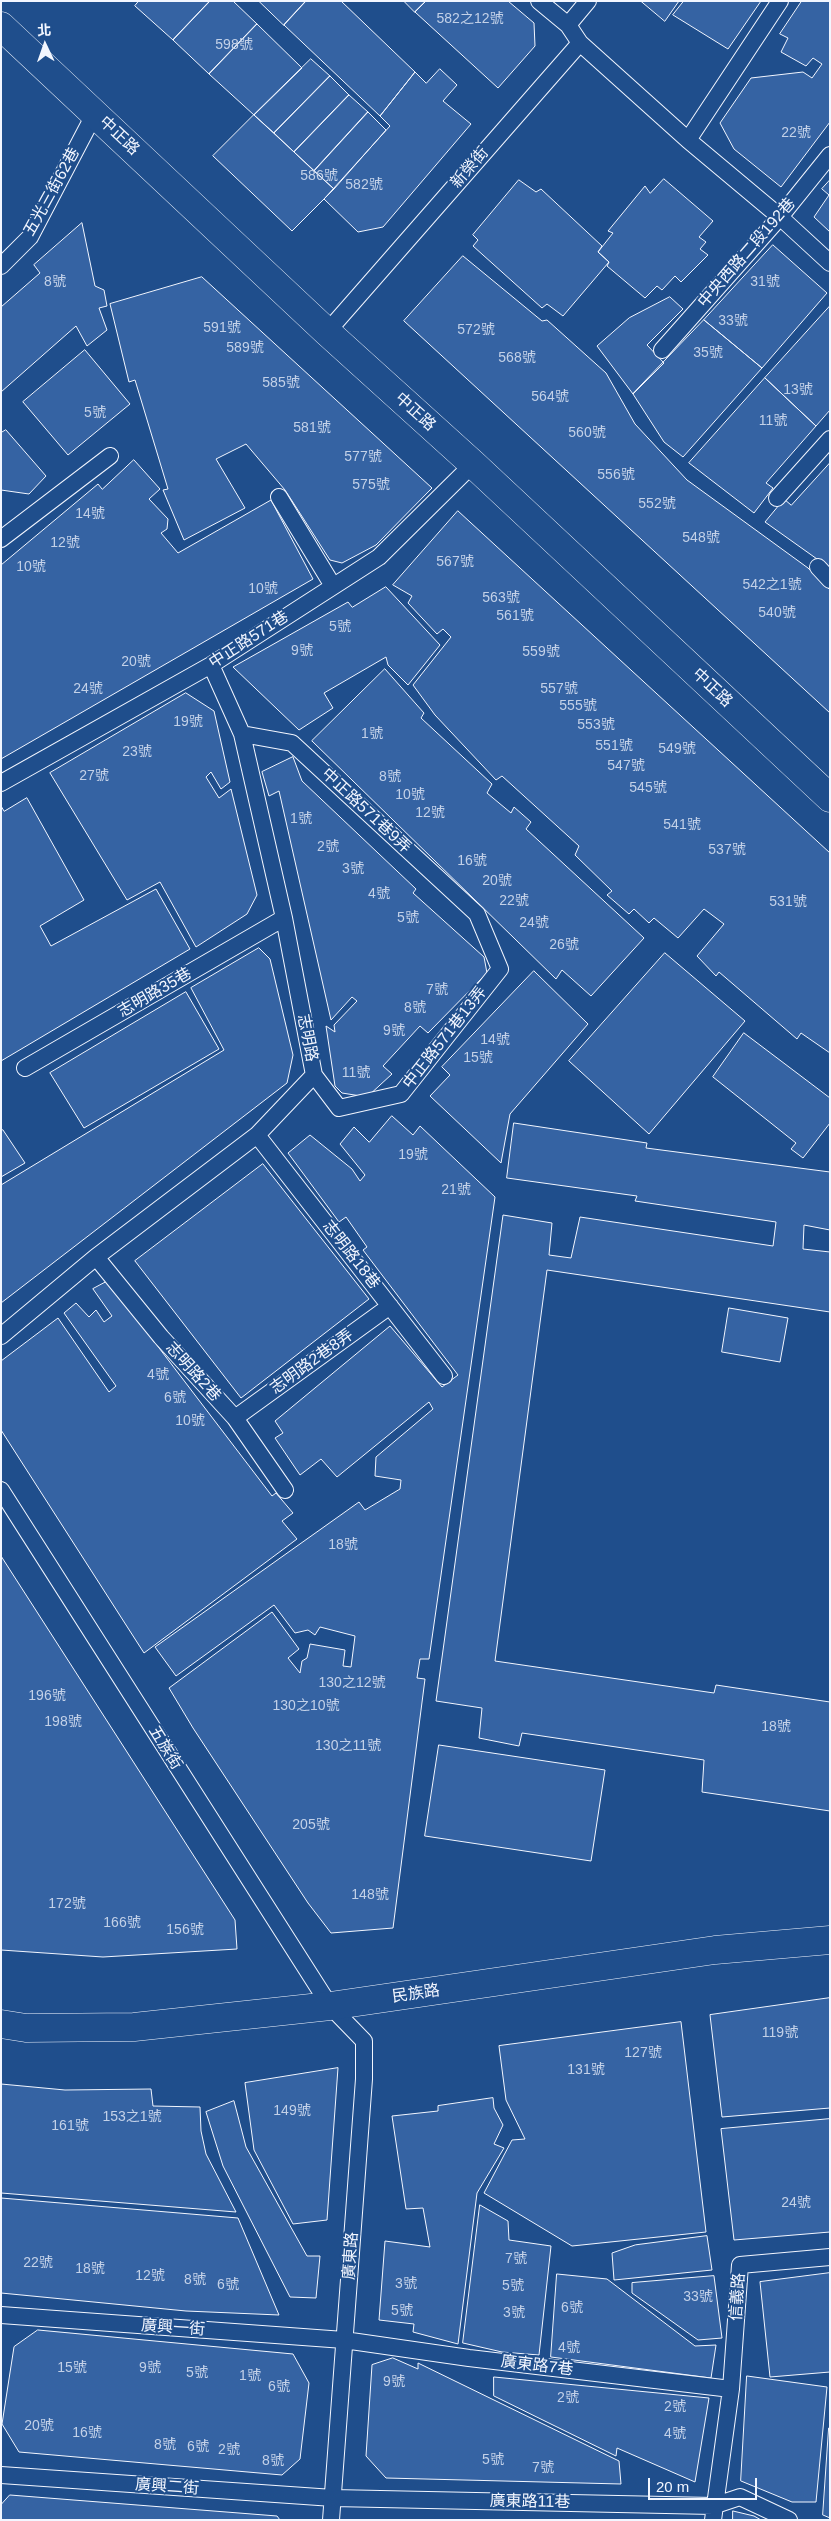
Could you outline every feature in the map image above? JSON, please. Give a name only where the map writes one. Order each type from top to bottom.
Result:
[{"type":"street","name":"中正路","points":[[1,26],[327,332],[473,464],[829,796]]},
{"type":"street","name":"民族路","points":[[1,2024],[26,2028],[134,2027],[330,2006],[715,1950],[830,1940]]},
{"type":"lane","points":[[539,1],[568,25],[580,43],[688,140],[780,217],[830,263]]},
{"type":"lane","points":[[568,25],[588,1]]},
{"type":"lane","points":[[688,140],[780,1]]},
{"type":"lane","name":"新榮街","points":[[327,332],[580,43]]},
{"type":"lane","name":"五光三街62巷","points":[[1,266],[30,237],[95,113]]},
{"type":"lane","name":"中央西路二段192巷","points":[[662,350],[780,217],[830,155]]},
{"type":"lane","points":[[777,498],[830,439]]},
{"type":"lane","points":[[2,538],[110,456]]},
{"type":"lane","name":"中正路571巷","points":[[1,783],[211,665],[378,557],[473,464]]},
{"type":"lane","points":[[279,497],[333,586]]},
{"type":"lane","points":[[818,567],[830,580]]},
{"type":"lane","name":"志明路","points":[[1,1336],[96,1257],[257,1135],[314,1075],[284,918],[242,734],[211,665]]},
{"type":"lane","name":"中正路571巷9弄","points":[[242,734],[292,742],[477,914]]},
{"type":"lane","name":"中正路571巷13弄","points":[[314,1075],[339,1108],[401,1094],[500,968],[477,914]]},
{"type":"lane","name":"志明路35巷","points":[[25,1068],[284,918]]},
{"type":"lane","name":"志明路18巷","points":[[257,1135],[444,1376]]},
{"type":"lane","name":"志明路2巷","points":[[96,1257],[161,1336],[235,1418],[285,1490]]},
{"type":"lane","name":"志明路2巷8弄","points":[[235,1418],[390,1306]]},
{"type":"lane","name":"五族街","points":[[1,1490],[330,2006]]},
{"type":"lane","name":"廣東路","points":[[330,2006],[364,2041],[364,2079],[331,2520]]},
{"type":"lane","name":"信義路","points":[[731,2389],[740,2265],[830,2257]]},
{"type":"lane","name":"廣興一街","points":[[1,2315],[344,2340]]},
{"type":"lane","name":"廣東路7巷","points":[[344,2340],[469,2358],[731,2389]]},
{"type":"lane","points":[[713,2513],[731,2389]]},
{"type":"lane","name":"廣興二街","points":[[1,2475],[333,2498]]},
{"type":"lane","name":"廣東路11巷","points":[[333,2498],[713,2513],[740,2497],[789,2520]]},
{"type":"building","points":[[139,1],[210,1],[173,40],[135,6]]},
{"type":"building","points":[[210,1],[233,1],[257,24],[209,74],[173,40]]},
{"type":"building","points":[[259,1],[306,1],[284,25]]},
{"type":"building","points":[[306,1],[341,1],[415,72],[380,116],[284,25]]},
{"type":"building","points":[[404,1],[426,1],[415,12]]},
{"type":"building","points":[[426,1],[508,1],[534,23],[535,46],[498,88],[415,12]]},
{"type":"building","points":[[641,1],[679,1],[665,21]]},
{"type":"building","points":[[684,1],[761,1],[728,49],[673,15]]},
{"type":"building","points":[[802,1],[830,1],[830,122],[781,187],[734,149],[720,123],[751,78],[803,72],[812,78],[822,64],[813,58],[806,66],[781,52],[788,38],[780,34]]},
{"type":"building","points":[[257,24],[302,68],[254,115],[209,74]]},
{"type":"building","points":[[311,59],[330,76],[274,133],[254,115]]},
{"type":"building","points":[[440,69],[457,85],[443,101],[471,124],[383,227],[358,232],[324,199],[390,126],[380,116],[415,72],[426,83]]},
{"type":"building","points":[[330,76],[349,95],[294,152],[274,133]]},
{"type":"building","points":[[349,95],[368,112],[314,171],[294,152]]},
{"type":"building","points":[[368,112],[386,130],[334,189],[314,171]]},
{"type":"building","points":[[254,115],[334,189],[292,231],[213,156]]},
{"type":"building","points":[[664,179],[713,221],[699,237],[706,242],[700,249],[708,255],[681,282],[675,276],[662,290],[657,286],[645,298],[607,266],[609,262],[598,252],[613,233],[608,231],[645,186],[650,193]]},
{"type":"building","points":[[519,180],[536,192],[541,189],[602,246],[598,252],[609,262],[563,316],[547,304],[542,308],[473,246],[478,240],[473,235]]},
{"type":"building","points":[[830,180],[830,232],[814,217],[829,195],[822,189]]},
{"type":"building","points":[[82,223],[95,286],[104,290],[107,306],[99,308],[107,330],[87,346],[76,326],[1,392],[1,307],[40,273],[34,265]]},
{"type":"building","points":[[773,245],[827,293],[762,368],[704,320]]},
{"type":"building","points":[[463,256],[542,321],[547,320],[606,373],[635,424],[687,480],[808,568],[830,590],[830,713],[404,321]]},
{"type":"building","points":[[202,277],[432,488],[376,545],[342,563],[330,560],[285,490],[246,444],[216,459],[245,508],[184,540],[163,490],[168,489],[135,380],[129,382],[110,304]]},
{"type":"building","points":[[670,297],[683,309],[647,345],[664,363],[633,394],[597,346],[629,318]]},
{"type":"building","points":[[830,306],[830,410],[816,426],[765,378]]},
{"type":"building","points":[[704,320],[762,368],[683,457],[664,442],[633,394]]},
{"type":"building","points":[[85,350],[130,404],[68,455],[23,402]]},
{"type":"building","points":[[765,378],[816,426],[766,483],[773,488],[754,513],[689,463]]},
{"type":"building","points":[[6,430],[46,476],[29,494],[1,490],[1,433]]},
{"type":"building","points":[[134,460],[160,489],[149,499],[168,519],[167,529],[161,533],[178,553],[271,500],[313,579],[1,759],[1,565],[98,484],[102,489]]},
{"type":"building","points":[[830,463],[830,571],[817,559],[765,522],[784,499],[791,505]]},
{"type":"building","points":[[458,511],[830,853],[830,1053],[801,1033],[797,1039],[719,972],[716,976],[697,956],[724,924],[704,909],[678,938],[654,918],[649,923],[634,909],[629,914],[607,895],[612,891],[575,855],[579,846],[502,776],[496,780],[435,715],[413,685],[451,637],[443,629],[437,634],[408,603],[412,596],[393,585]]},
{"type":"building","points":[[386,587],[440,645],[408,685],[388,665],[386,657],[324,693],[333,708],[299,730],[233,667],[348,602],[352,607]]},
{"type":"building","points":[[385,669],[424,713],[421,718],[492,784],[487,793],[511,813],[514,807],[531,822],[526,829],[644,938],[591,996],[562,970],[556,979],[312,741]]},
{"type":"building","points":[[186,693],[214,711],[230,782],[221,789],[211,772],[206,777],[219,798],[231,789],[257,895],[247,914],[196,947],[160,882],[127,900],[50,773]]},
{"type":"building","points":[[293,757],[302,781],[416,889],[413,893],[484,957],[487,973],[428,1033],[420,1026],[383,1066],[392,1074],[367,1097],[342,1093],[335,1086],[326,1026],[335,1032],[334,1025],[357,1001],[352,997],[331,1020],[279,791],[269,796],[262,772]]},
{"type":"building","points":[[27,798],[84,900],[40,926],[51,946],[156,889],[190,949],[1,1061],[1,806],[4,811]]},
{"type":"building","points":[[259,948],[270,959],[293,1055],[287,1083],[1,1303],[1,1185],[224,1050],[191,988]]},
{"type":"building","points":[[665,953],[745,1021],[649,1134],[569,1061]]},
{"type":"building","points":[[534,971],[588,1024],[510,1114],[501,1163],[430,1096],[450,1075],[442,1067]]},
{"type":"building","points":[[186,992],[219,1049],[84,1128],[50,1073]]},
{"type":"building","points":[[744,1033],[830,1098],[830,1123],[803,1158],[791,1149],[796,1143],[713,1077]]},
{"type":"building","points":[[392,1116],[413,1135],[420,1126],[495,1197],[429,1659],[420,1659],[417,1678],[425,1679],[393,1928],[331,1933],[308,1903],[193,1728],[169,1688],[272,1612],[299,1649],[288,1658],[300,1673],[302,1661],[307,1658],[310,1644],[345,1650],[343,1666],[351,1667],[355,1636],[320,1627],[315,1635],[308,1630],[295,1633],[274,1605],[176,1676],[155,1647],[359,1502],[365,1510],[400,1489],[401,1480],[375,1476],[376,1457],[433,1409],[429,1402],[337,1477],[321,1459],[300,1475],[275,1438],[283,1433],[275,1421],[390,1326],[442,1387],[458,1375],[363,1250],[367,1247],[346,1217],[339,1222],[288,1153],[310,1135],[352,1169],[360,1181],[365,1175],[340,1144],[354,1127],[369,1142]]},
{"type":"building","points":[[514,1123],[647,1143],[646,1148],[830,1172],[830,1230],[804,1225],[803,1249],[830,1252],[830,1312],[547,1270],[495,1661],[714,1693],[716,1685],[830,1702],[830,1811],[702,1792],[704,1760],[522,1733],[519,1746],[479,1738],[482,1708],[436,1701],[503,1215],[552,1223],[549,1255],[571,1258],[580,1217],[773,1246],[776,1222],[635,1201],[637,1196],[507,1178]]},
{"type":"building","points":[[3,1130],[25,1163],[1,1177],[1,1131]]},
{"type":"building","points":[[263,1164],[369,1299],[241,1398],[135,1261]]},
{"type":"building","points":[[108,1281],[272,1496],[276,1493],[293,1513],[282,1521],[297,1539],[144,1653],[1,1430],[1,1361],[58,1318],[109,1392],[116,1386],[64,1313],[76,1303],[89,1317],[96,1310],[104,1322],[112,1316],[93,1289]]},
{"type":"building","points":[[729,1308],[788,1318],[780,1362],[722,1352]]},
{"type":"building","points":[[1,1556],[235,1920],[237,1949],[103,1957],[1,1950]]},
{"type":"building","points":[[439,1745],[605,1770],[591,1861],[425,1836]]},
{"type":"building","points":[[830,1998],[830,2108],[722,2117],[710,2015]]},
{"type":"building","points":[[681,2022],[706,2232],[572,2246],[484,2193],[512,2140],[525,2139],[506,2100],[499,2046]]},
{"type":"building","points":[[338,2068],[327,2220],[293,2224],[254,2150],[245,2083]]},
{"type":"building","points":[[1,2084],[65,2090],[151,2089],[153,2106],[200,2107],[201,2131],[206,2154],[236,2212],[1,2193]]},
{"type":"building","points":[[493,2098],[494,2108],[503,2125],[494,2144],[504,2148],[477,2193],[458,2344],[413,2332],[414,2324],[379,2320],[385,2241],[430,2247],[423,2208],[406,2209],[392,2116],[438,2111],[438,2106]]},
{"type":"building","points":[[234,2101],[246,2147],[307,2256],[320,2256],[316,2298],[290,2297],[223,2166],[206,2112]]},
{"type":"building","points":[[830,2119],[830,2232],[734,2240],[721,2129]]},
{"type":"building","points":[[1,2198],[238,2218],[279,2315],[186,2311],[1,2293]]},
{"type":"building","points":[[480,2205],[508,2221],[509,2240],[551,2246],[539,2355],[502,2352],[463,2343]]},
{"type":"building","points":[[707,2236],[712,2270],[614,2280],[612,2253],[635,2245]]},
{"type":"building","points":[[830,2273],[830,2372],[770,2377],[760,2282]]},
{"type":"building","points":[[557,2274],[607,2279],[695,2346],[716,2345],[711,2378],[551,2357]]},
{"type":"building","points":[[714,2276],[722,2338],[698,2340],[632,2293],[632,2283]]},
{"type":"building","points":[[38,2330],[293,2354],[309,2383],[300,2459],[282,2475],[19,2452],[2,2424],[14,2347]]},
{"type":"building","points":[[393,2358],[418,2369],[418,2363],[619,2461],[621,2484],[386,2478],[366,2456],[372,2365]]},
{"type":"building","points":[[747,2376],[827,2387],[816,2502],[792,2502],[741,2481]]},
{"type":"building","points":[[494,2377],[709,2398],[695,2482],[617,2448],[616,2456],[494,2396]]},
{"type":"building","points":[[830,2428],[830,2518],[823,2515]]},
{"type":"building","points":[[10,2495],[277,2516],[280,2520],[1,2520],[1,2505]]},
{"type":"building","points":[[733,2511],[754,2516],[761,2520],[733,2520]]}]
